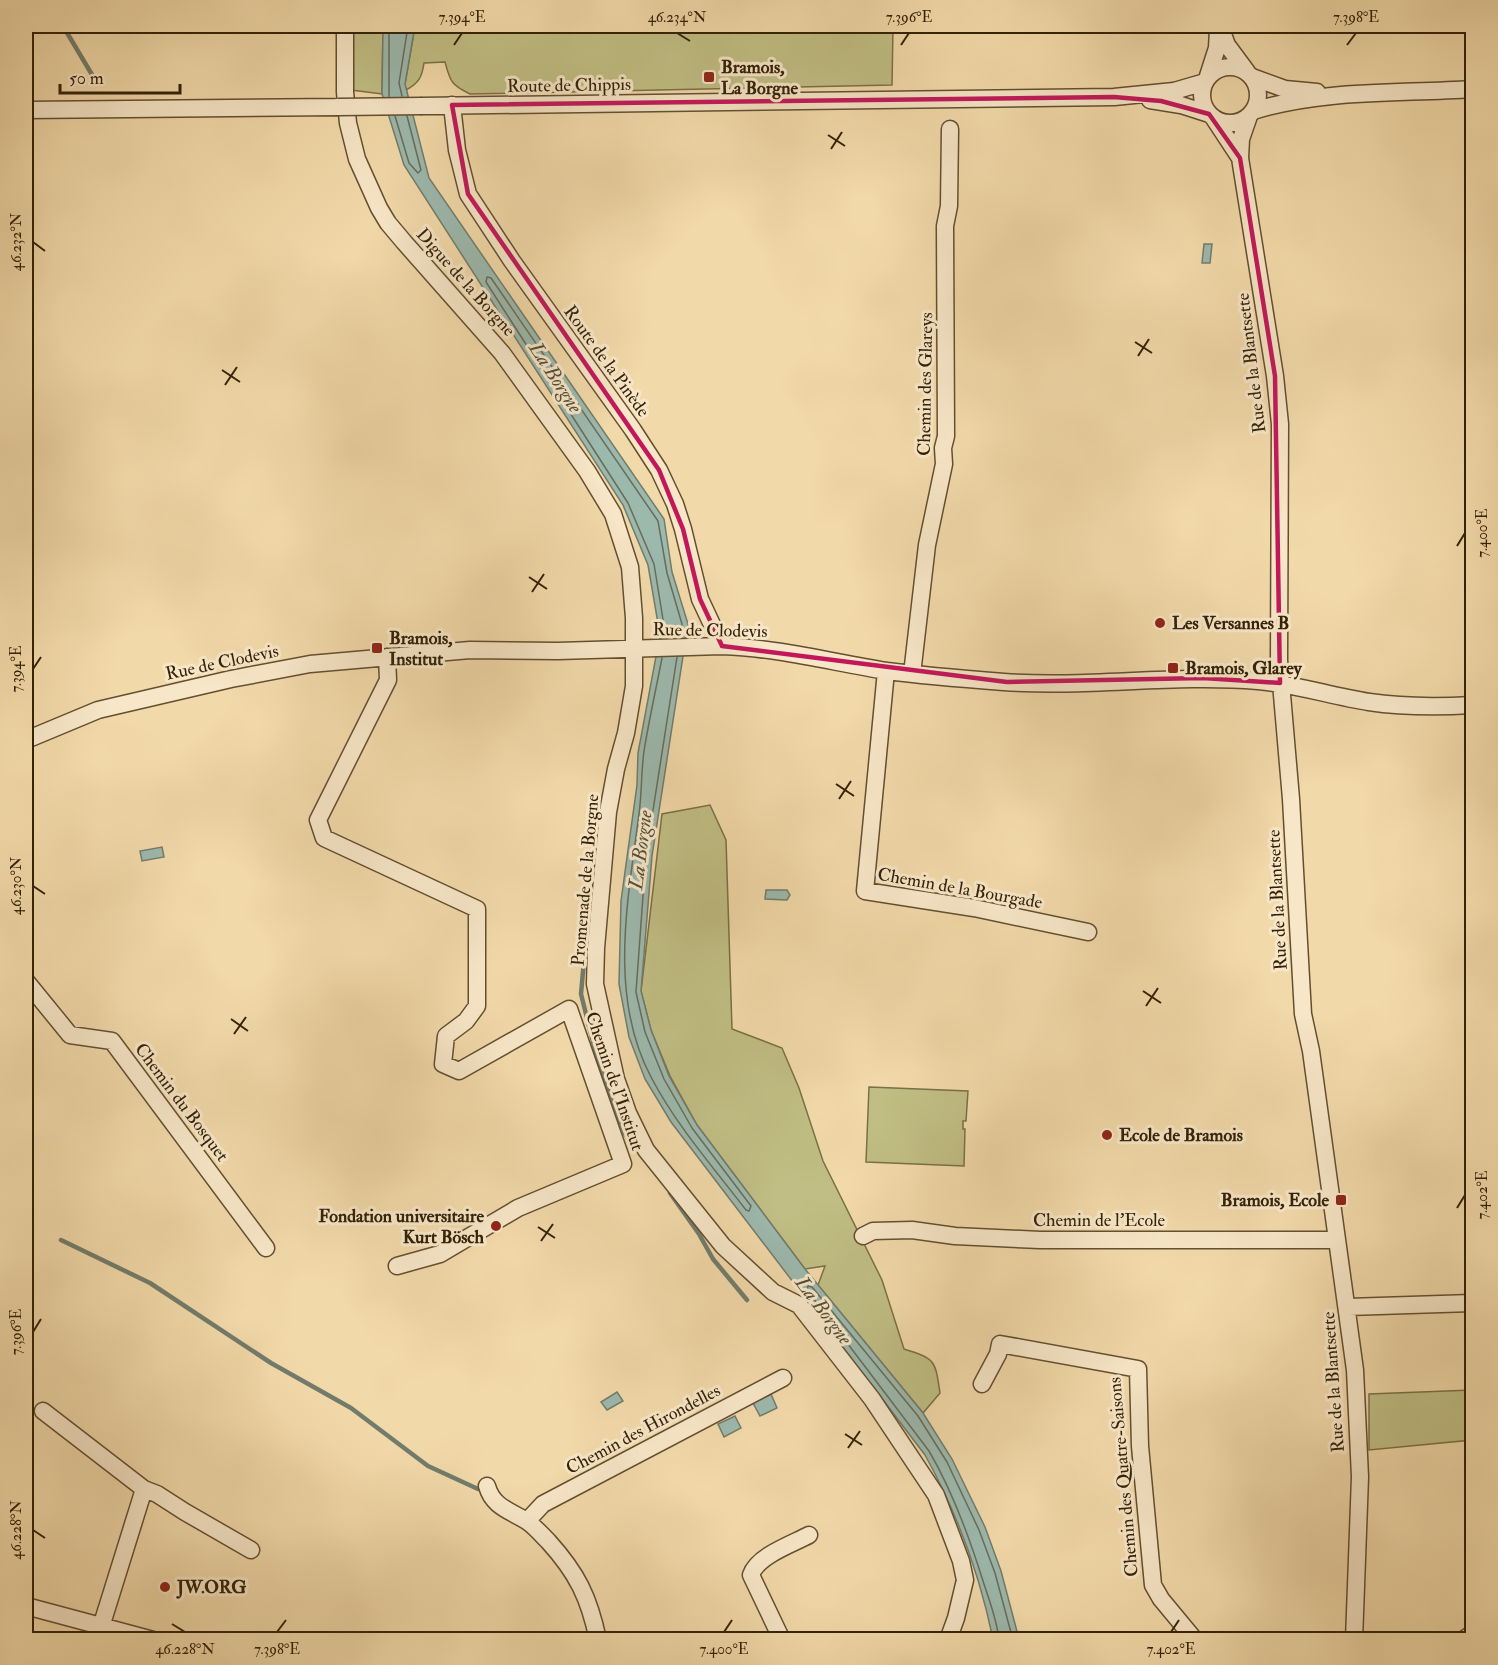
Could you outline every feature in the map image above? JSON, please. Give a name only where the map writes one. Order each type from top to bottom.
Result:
[{"type":"street","name":"Digue de la Borgne","points":[[345,26],[345,92],[348,123],[357,159],[369,190],[388,223],[502,353],[587,471],[613,514],[630,567],[637,648]]},
{"type":"street","points":[[1219,26],[1230,51],[1257,87],[1258,96],[1251,114]]},
{"type":"street","points":[[1211,116],[1202,100],[1202,90],[1217,48],[1219,26]]},
{"type":"street","name":"Route de Chippis","points":[[26,110],[1114,97],[1174,91],[1207,79],[1216,70],[1226,67],[1235,67],[1285,88],[1357,94]]},
{"type":"street","name":"Route de Chippis","points":[[1114,97],[1161,101],[1211,116],[1222,122],[1232,123],[1241,121],[1251,114],[1291,102],[1357,94],[1473,89]]},
{"type":"street","name":"Route de la Pinède","points":[[452,105],[457,150],[468,194],[507,254],[659,470],[675,504],[683,529],[700,599],[722,646]]},
{"type":"street","name":"Rue de la Blantsette","points":[[1251,114],[1241,140],[1240,158],[1275,376],[1280,424],[1280,683],[1290,787],[1303,1014],[1312,1059],[1355,1370],[1360,1477],[1354,1640]]},
{"type":"street","name":"Rue de la Blantsette","points":[[1211,116],[1240,158]]},
{"type":"street","name":"Chemin des Glareys","points":[[912,674],[927,545],[944,464],[943,448],[946,436],[945,226],[949,206],[950,129]]},
{"type":"street","name":"Rue de Clodevis","points":[[26,740],[98,710],[231,679],[310,664],[470,650],[558,651],[722,646],[780,651],[886,671],[1007,682],[1080,683],[1203,678],[1280,683],[1370,702],[1439,707],[1473,705]]},
{"type":"street","name":"Promenade de la Borgne","points":[[637,648],[634,686],[626,733],[608,812],[596,948],[595,984],[616,1079],[628,1113],[646,1150],[723,1246],[773,1292],[799,1305],[872,1399],[936,1495],[962,1561],[965,1580],[948,1640]]},
{"type":"street","name":"Chemin de l'Institut","points":[[387,657],[388,680],[318,820],[324,838],[477,909],[477,1006],[466,1021],[446,1036],[443,1064],[459,1071],[569,1009],[623,1164],[518,1208],[440,1254],[396,1266]]},
{"type":"street","name":"Chemin de la Bourgade","points":[[886,671],[865,891],[974,908],[1088,932]]},
{"type":"street","name":"Chemin du Bosquet","points":[[26,981],[70,1035],[112,1041],[266,1248]]},
{"type":"street","name":"Chemin de l'Ecole","points":[[863,1236],[873,1231],[912,1230],[955,1236],[1040,1240],[1336,1240]]},
{"type":"street","points":[[1348,1307],[1473,1303]]},
{"type":"street","name":"Chemin des Quatre-Saisons","points":[[982,1383],[998,1354],[1000,1344],[1138,1369],[1140,1446],[1153,1585],[1161,1599],[1195,1640]]},
{"type":"street","name":"Chemin des Hirondelles","points":[[527,1521],[543,1504],[783,1378]]},
{"type":"street","points":[[43,1412],[144,1489],[157,1494],[251,1550]]},
{"type":"street","points":[[487,1486],[500,1505],[514,1516],[527,1521],[567,1563],[586,1596],[598,1640]]},
{"type":"street","points":[[100,1627],[144,1489]]},
{"type":"street","points":[[782,1640],[750,1575],[752,1569],[763,1559],[809,1535]]},
{"type":"street","points":[[26,1606],[153,1640]]},
{"type":"street","points":[[1463,1640],[1473,1634]]},
{"type":"highlighted area","points":[[1114,97],[1161,101],[1209,114],[1240,158],[1275,376],[1280,683],[1203,678],[1007,682],[722,646],[700,599],[683,529],[659,470],[468,194],[452,105]]},
{"type":"shaded area","points":[[352,26],[383,26],[382,94],[351,90]]},
{"type":"shaded area","points":[[415,26],[893,26],[892,85],[470,94],[452,82],[445,62],[424,63],[419,79],[406,90],[405,84]]},
{"type":"shaded area","points":[[710,805],[726,840],[732,1029],[782,1048],[799,1088],[823,1161],[882,1280],[904,1349],[922,1355],[935,1367],[940,1393],[923,1413],[818,1285],[825,1266],[805,1269],[697,1125],[670,1076],[651,1030],[641,991],[662,814]]},
{"type":"shaded area","points":[[869,1087],[968,1091],[966,1121],[963,1121],[963,1129],[965,1129],[964,1166],[866,1162]]},
{"type":"shaded area","points":[[1472,1390],[1472,1440],[1369,1450],[1369,1394]]},
{"type":"water","name":"La Borgne","points":[[383,26],[415,26],[405,84],[429,178],[664,519],[672,572],[688,624],[652,856],[641,991],[651,1030],[669,1076],[697,1125],[805,1269],[923,1413],[952,1459],[985,1527],[1001,1571],[1019,1639],[993,1639],[966,1544],[925,1455],[671,1122],[645,1079],[629,1037],[619,984],[621,901],[637,785],[638,753],[660,635],[648,565],[623,505],[404,165],[382,94]]},
{"type":"water","points":[[1204,244],[1212,244],[1210,263],[1202,263]]},
{"type":"water","points":[[162,847],[164,857],[142,861],[140,851]]},
{"type":"water","points":[[766,890],[787,890],[790,895],[787,900],[765,899]]},
{"type":"water","points":[[617,1392],[623,1401],[607,1410],[601,1402]]},
{"type":"water","points":[[771,1394],[777,1408],[760,1416],[753,1403]]},
{"type":"water","points":[[735,1416],[741,1428],[724,1437],[718,1424]]},
{"type":"waterway","points":[[63,26],[94,78]]},
{"type":"waterway","points":[[584,960],[581,994],[594,1046],[625,1134],[638,1150]]},
{"type":"waterway","points":[[670,1193],[699,1234],[713,1259],[747,1300]]},
{"type":"waterway","points":[[61,1240],[150,1283],[271,1363],[351,1408],[428,1466],[478,1489]]},
{"type":"place","name":"Bramois, La Borgne","points":[[709,77]]},
{"type":"place","name":"Les Versannes B","points":[[1160,623]]},
{"type":"place","name":"Bramois, Institut","points":[[377,648]]},
{"type":"place","name":"Bramois, Glarey","points":[[1173,668]]},
{"type":"place","name":"Ecole de Bramois","points":[[1107,1135]]},
{"type":"place","name":"Bramois, Ecole","points":[[1341,1200]]},
{"type":"place","name":"Fondation universitaire Kurt Bösch","points":[[496,1226]]},
{"type":"place","name":"JW.ORG","points":[[165,1587]]}]
